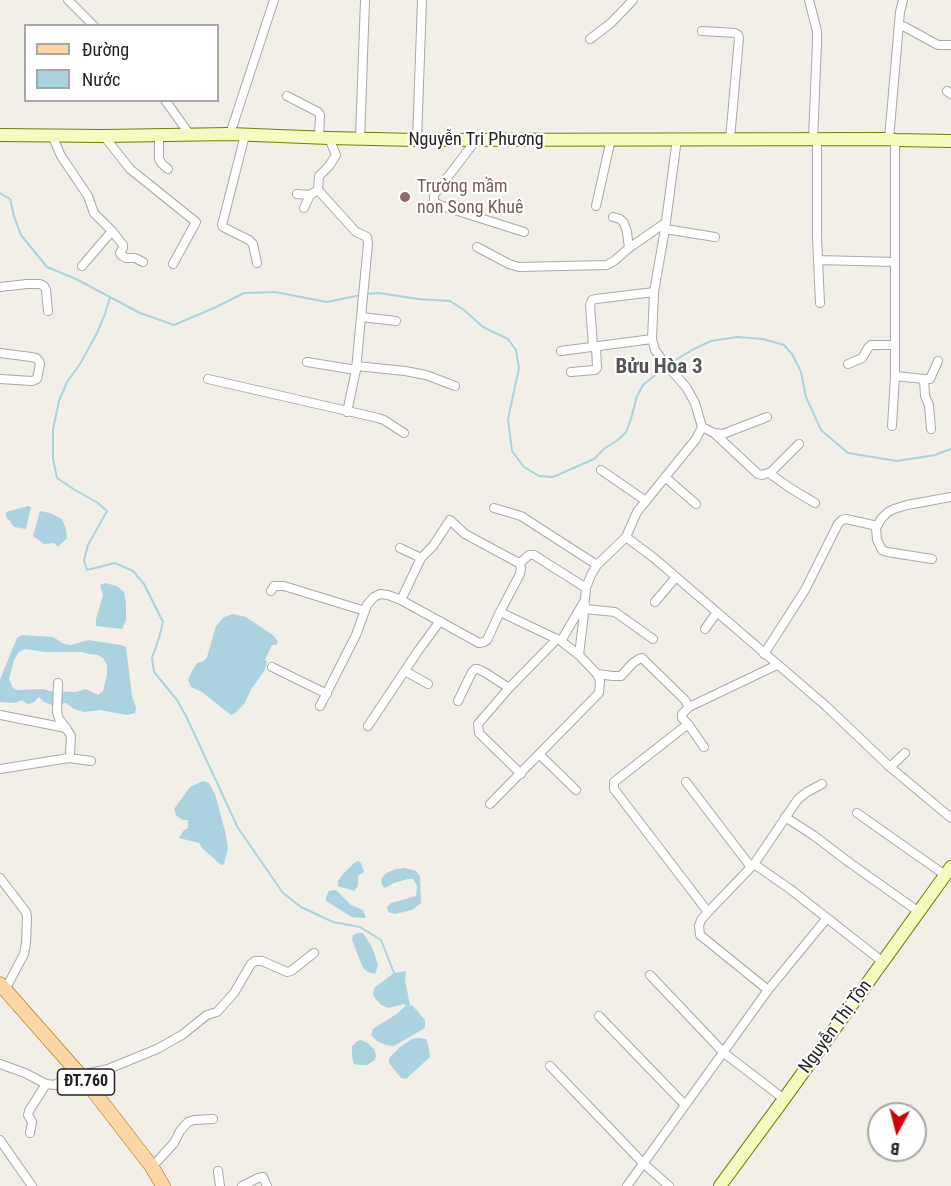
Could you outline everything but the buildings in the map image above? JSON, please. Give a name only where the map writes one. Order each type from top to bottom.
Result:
[{"type":"main road","name":"Nguyễn Tri Phương","points":[[0,135],[230,134],[417,140],[950,139]]},
{"type":"main road","name":"Nguyễn Thị Tồn","points":[[720,1186],[948,871]]},
{"type":"main road","name":"ĐT.760","points":[[3,987],[79,1073],[152,1167],[163,1186]]},
{"type":"street","points":[[68,0],[92,24]]},
{"type":"street","points":[[230,134],[274,0]]},
{"type":"street","points":[[360,139],[365,0]]},
{"type":"street","points":[[417,140],[422,0]]},
{"type":"street","points":[[590,39],[611,23],[633,0]]},
{"type":"street","points":[[809,0],[817,31],[815,139],[820,303]]},
{"type":"street","points":[[892,426],[895,376],[895,262],[892,139],[900,12],[903,0]]},
{"type":"street","points":[[899,25],[938,45],[951,45]]},
{"type":"street","points":[[702,31],[738,34],[730,139]]},
{"type":"street","points":[[287,96],[318,112],[324,138],[336,155],[320,176],[314,193],[304,208]]},
{"type":"street","points":[[166,102],[190,135]]},
{"type":"street","points":[[52,135],[61,156],[88,196],[94,213],[123,244],[120,253],[122,256],[143,262]]},
{"type":"street","points":[[159,135],[159,159],[168,169]]},
{"type":"street","points":[[245,135],[222,225],[253,244],[257,263]]},
{"type":"street","points":[[104,136],[130,169],[196,222],[173,264]]},
{"type":"street","points":[[596,206],[611,139]]},
{"type":"street","points":[[579,655],[586,588],[591,575],[597,565],[626,537],[637,512],[696,439],[702,427],[695,403],[686,387],[655,350],[652,339],[654,292],[677,139]]},
{"type":"street","points":[[477,140],[434,195],[434,201],[439,205],[524,232]]},
{"type":"street","points":[[297,194],[314,193],[356,232],[367,237],[356,368],[347,412]]},
{"type":"street","points":[[613,217],[620,219],[625,226],[629,248]]},
{"type":"street","points":[[477,247],[519,267],[607,265],[629,248],[665,226],[715,237]]},
{"type":"street","points":[[82,266],[112,231]]},
{"type":"street","points":[[818,260],[895,262]]},
{"type":"street","points":[[0,287],[27,284],[44,286],[48,311]]},
{"type":"street","points":[[572,372],[597,368],[590,305],[592,300],[654,292]]},
{"type":"street","points":[[361,317],[396,321]]},
{"type":"street","points":[[561,351],[652,339]]},
{"type":"street","points":[[848,364],[861,360],[872,345],[895,345]]},
{"type":"street","points":[[0,353],[36,358],[40,364],[37,379],[32,381],[0,379]]},
{"type":"street","points":[[895,376],[930,379],[938,361]]},
{"type":"street","points":[[307,362],[405,371],[426,375],[455,386]]},
{"type":"street","points":[[208,379],[384,420],[404,433]]},
{"type":"street","points":[[924,379],[931,429]]},
{"type":"street","points":[[714,433],[723,434],[767,417]]},
{"type":"street","points":[[702,427],[714,433],[758,474],[762,475],[769,472],[799,444]]},
{"type":"street","points":[[601,470],[646,501]]},
{"type":"street","points":[[769,472],[815,503]]},
{"type":"street","points":[[665,477],[696,504]]},
{"type":"street","points":[[932,558],[882,550],[876,528],[881,519],[894,509],[949,499]]},
{"type":"street","points":[[494,508],[521,516],[597,565]]},
{"type":"street","points":[[401,600],[421,558],[433,546],[450,519],[469,536],[519,562]]},
{"type":"street","points":[[764,654],[805,590],[838,524],[846,519],[873,525],[876,528]]},
{"type":"street","points":[[626,537],[654,558],[826,706],[890,766],[951,818]]},
{"type":"street","points":[[400,548],[421,558]]},
{"type":"street","points":[[519,562],[529,555],[534,555],[586,588]]},
{"type":"street","points":[[320,706],[356,635],[369,600],[380,594],[388,595],[479,643],[484,642],[520,574],[519,562]]},
{"type":"street","points":[[655,602],[676,577]]},
{"type":"street","points":[[271,591],[274,586],[284,586],[365,611]]},
{"type":"street","points":[[585,604],[615,612],[653,639]]},
{"type":"street","points":[[520,774],[489,744],[480,733],[478,724],[509,688],[559,640],[585,604]]},
{"type":"street","points":[[490,804],[599,693],[600,687],[597,674],[579,655],[559,640],[500,612]]},
{"type":"street","points":[[705,629],[717,612]]},
{"type":"street","points":[[368,726],[440,621]]},
{"type":"street","points":[[597,674],[621,676],[633,663],[642,658],[685,700],[689,707]]},
{"type":"street","points":[[704,747],[682,718],[682,714],[689,707],[777,665]]},
{"type":"street","points":[[272,667],[327,694]]},
{"type":"street","points":[[458,701],[475,669],[486,673],[509,688]]},
{"type":"street","points":[[405,671],[428,684]]},
{"type":"street","points":[[58,685],[57,712],[71,739],[69,758]]},
{"type":"street","points":[[0,715],[66,728]]},
{"type":"street","points":[[688,724],[614,782],[614,789],[708,912]]},
{"type":"street","points":[[890,766],[905,753]]},
{"type":"street","points":[[540,755],[576,790]]},
{"type":"street","points":[[0,770],[69,758],[91,761]]},
{"type":"street","points":[[686,782],[752,866],[790,889],[883,962]]},
{"type":"street","points":[[768,990],[700,935],[699,926],[708,912],[752,866],[798,799],[822,784]]},
{"type":"street","points":[[857,813],[948,871]]},
{"type":"street","points":[[784,817],[813,835],[919,912]]},
{"type":"street","points":[[0,878],[26,912],[27,917],[24,954],[3,987]]},
{"type":"street","points":[[627,1186],[768,990],[826,918]]},
{"type":"street","points":[[0,1064],[46,1084],[57,1084],[79,1073],[108,1068],[157,1050],[183,1035],[207,1015],[217,1012],[234,993],[255,961],[262,961],[284,971],[291,971],[314,953]]},
{"type":"street","points":[[650,975],[724,1053],[784,1099]]},
{"type":"street","points":[[599,1016],[685,1105]]},
{"type":"street","points":[[550,1066],[643,1163],[669,1186]]},
{"type":"street","points":[[30,1133],[33,1122],[28,1111],[46,1084]]},
{"type":"street","points":[[152,1167],[174,1143],[182,1127],[188,1122],[213,1119]]},
{"type":"street","points":[[0,1140],[32,1186]]},
{"type":"street","points":[[218,1171],[220,1186]]},
{"type":"street","points":[[242,1186],[262,1177],[267,1186]]},
{"type":"water","points":[[31,507],[26,529],[14,527],[6,517],[6,512]]},
{"type":"water","points":[[40,511],[62,519],[67,538],[58,547],[54,543],[44,544],[33,536]]},
{"type":"water","points":[[105,583],[117,586],[124,592],[126,620],[122,629],[96,626],[103,595],[100,585]]},
{"type":"water","points":[[233,614],[246,617],[274,636],[278,642],[272,645],[265,660],[267,661],[265,670],[244,704],[231,715],[202,692],[191,687],[188,680],[197,663],[204,661],[207,657],[216,626],[224,617]]},
{"type":"water","points":[[22,635],[53,637],[64,644],[71,645],[88,640],[126,647],[135,713],[127,715],[100,710],[84,712],[66,703],[52,705],[39,697],[33,703],[27,704],[22,700],[15,703],[0,702],[0,680],[17,638]],"holes":[[[25,649],[45,652],[82,652],[103,658],[107,665],[103,691],[98,695],[86,689],[75,692],[13,688],[9,679],[14,660],[19,652]]]},
{"type":"water","points":[[203,781],[209,783],[215,794],[225,831],[228,848],[224,864],[221,865],[199,843],[179,838],[188,828],[188,820],[182,820],[176,815],[174,809],[190,787]]},
{"type":"water","points":[[358,861],[364,872],[358,876],[358,886],[354,891],[338,886],[338,881],[343,874]]},
{"type":"water","points":[[405,868],[416,871],[420,876],[421,903],[412,910],[395,914],[388,912],[387,907],[391,903],[416,896],[417,886],[413,879],[394,883],[385,888],[382,885],[381,879],[386,873]]},
{"type":"water","points":[[336,890],[351,905],[363,910],[366,918],[352,917],[326,901],[329,891]]},
{"type":"water","points":[[363,933],[372,947],[378,965],[375,974],[363,968],[352,940],[353,935]]},
{"type":"water","points":[[406,971],[405,980],[410,1005],[425,1020],[425,1028],[394,1046],[386,1045],[371,1035],[373,1029],[406,1005],[388,1008],[380,1004],[373,995],[374,988],[394,973]]},
{"type":"water","points":[[418,1038],[426,1039],[430,1057],[406,1079],[401,1078],[389,1063],[389,1058],[400,1047]]},
{"type":"water","points":[[361,1040],[374,1049],[376,1055],[375,1060],[367,1065],[354,1064],[352,1056],[352,1046]]},
{"type":"waterway","points":[[0,193],[10,199],[21,235],[47,267],[76,279],[140,313],[174,325],[244,293],[275,292],[327,302],[361,295]]},
{"type":"waterway","points":[[366,294],[379,293],[450,301],[483,327],[508,339],[516,350],[519,368],[508,419],[512,451],[524,467],[539,476],[553,477],[594,459],[618,440],[626,432],[637,396],[643,385],[664,368]]},
{"type":"waterway","points":[[110,297],[97,333],[67,382],[59,401],[53,429],[53,459],[57,478],[107,511],[88,545],[84,560],[87,570],[115,563],[133,571],[144,584],[163,622],[152,658],[154,672],[177,700],[186,716],[238,828],[283,893],[301,907],[333,922],[360,927],[381,940],[394,973]]},
{"type":"waterway","points":[[669,364],[711,341],[737,337],[763,339],[784,345],[792,354],[801,372],[806,397],[821,430],[848,453],[897,461],[935,455],[951,449]]},
{"type":"place","name":"Trường mầm non Song Khuê","points":[[405,197]]},
{"type":"district","name":"Bửu Hòa 3","points":[[659,368]]}]
